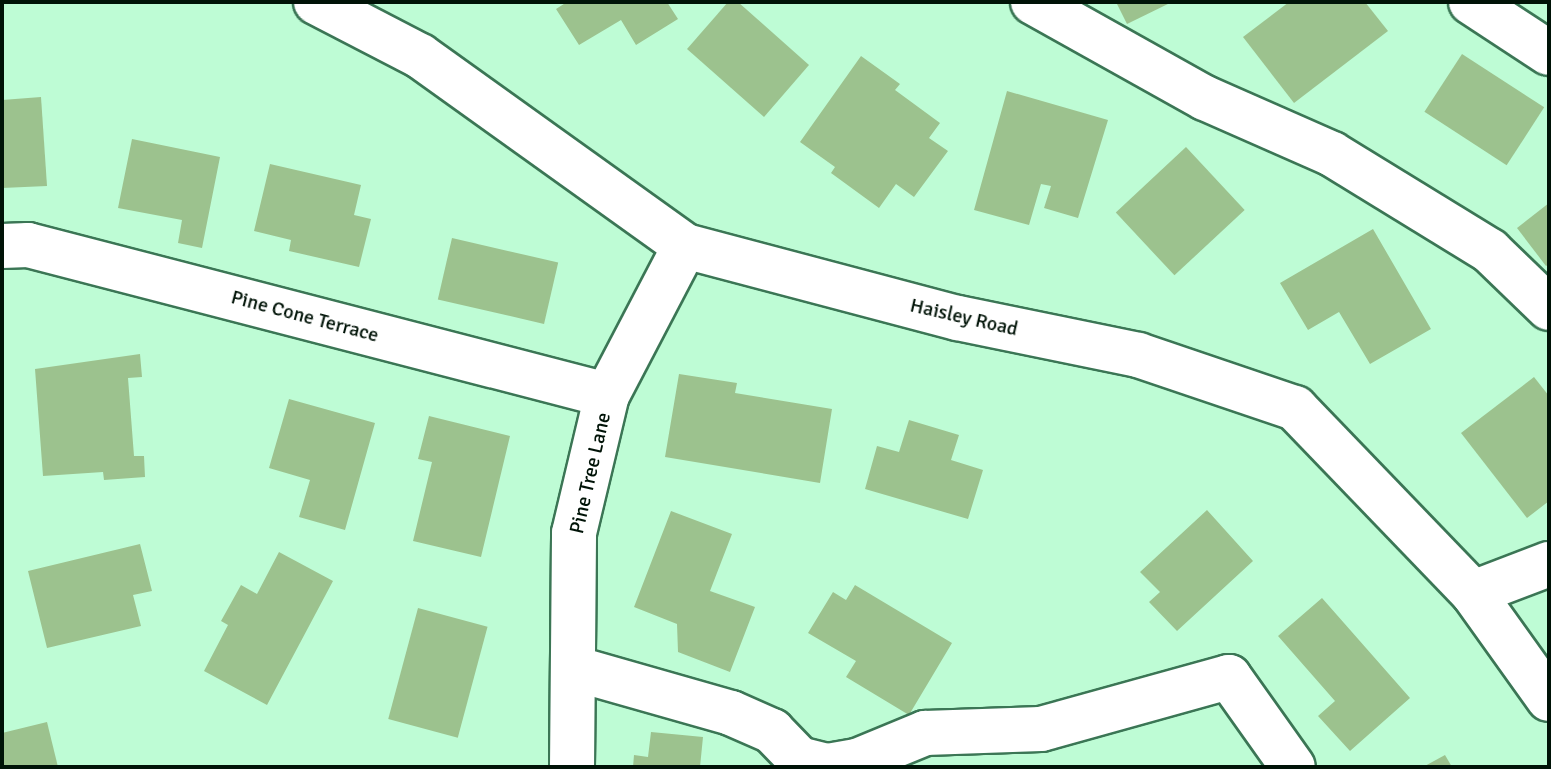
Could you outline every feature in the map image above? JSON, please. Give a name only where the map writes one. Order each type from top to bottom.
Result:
[{"type":"street","name":"Haisley Road","points":[[316,2],[420,56],[685,246],[958,318],[1138,355],[1295,408],[1473,593],[1549,699]]},
{"type":"street","points":[[1033,2],[1205,98],[1332,154],[1490,251],[1549,308]]},
{"type":"street","points":[[1471,2],[1549,53]]},
{"type":"street","name":"Pine Cone Terrace","points":[[2,246],[28,245],[607,395]]},
{"type":"street","name":"Pine Tree Lane","points":[[572,767],[574,533],[607,395],[685,246]]},
{"type":"street","points":[[1473,593],[1549,564]]},
{"type":"street","points":[[573,668],[731,713],[772,731],[799,759],[828,766],[857,761],[925,733],[1041,729],[1229,677],[1293,767]]},
{"type":"building","points":[[567,2],[667,2],[678,19],[636,45],[621,20],[579,45],[556,9]]},
{"type":"building","points":[[728,2],[738,2],[809,65],[764,117],[687,49]]},
{"type":"building","points":[[1116,2],[1172,2],[1127,24]]},
{"type":"building","points":[[1289,2],[1365,2],[1388,31],[1294,103],[1243,37]]},
{"type":"building","points":[[1462,54],[1544,107],[1507,165],[1424,112]]},
{"type":"building","points":[[861,56],[900,84],[895,90],[940,123],[929,138],[948,151],[914,197],[896,184],[879,208],[831,173],[835,167],[800,142]]},
{"type":"building","points":[[1007,91],[1108,120],[1078,218],[1044,208],[1051,186],[1041,184],[1029,225],[974,210]]},
{"type":"building","points":[[41,97],[47,186],[2,188],[2,100]]},
{"type":"building","points":[[132,139],[220,157],[202,248],[178,243],[182,220],[118,208]]},
{"type":"building","points":[[1186,147],[1245,210],[1174,275],[1116,212]]},
{"type":"building","points":[[270,164],[361,185],[354,215],[371,219],[359,267],[289,251],[291,240],[254,231]]},
{"type":"building","points":[[1549,203],[1549,264],[1546,266],[1517,228]]},
{"type":"building","points":[[1373,229],[1431,329],[1370,364],[1339,312],[1308,330],[1280,283]]},
{"type":"building","points":[[452,238],[558,263],[544,324],[438,299]]},
{"type":"building","points":[[140,354],[142,377],[128,378],[134,456],[144,456],[145,477],[104,480],[103,472],[43,476],[35,369]]},
{"type":"building","points":[[679,374],[737,383],[735,393],[832,409],[820,483],[665,457]]},
{"type":"building","points":[[1534,377],[1549,396],[1549,501],[1527,518],[1461,433]]},
{"type":"building","points":[[289,399],[375,423],[345,530],[299,517],[310,480],[269,468]]},
{"type":"building","points":[[429,416],[510,436],[481,557],[413,541],[432,462],[418,459]]},
{"type":"building","points":[[909,420],[959,435],[951,460],[983,470],[968,519],[865,489],[877,446],[899,452]]},
{"type":"building","points":[[1207,510],[1253,561],[1177,631],[1149,602],[1160,592],[1140,572]]},
{"type":"building","points":[[671,511],[732,534],[710,591],[755,607],[730,672],[678,652],[677,624],[634,607]]},
{"type":"building","points":[[140,544],[152,591],[133,595],[141,626],[47,648],[28,571]]},
{"type":"building","points":[[279,552],[333,581],[267,705],[204,671],[228,625],[221,621],[241,585],[257,594]]},
{"type":"building","points":[[855,585],[952,643],[909,715],[846,677],[856,661],[808,633],[833,592],[846,600]]},
{"type":"building","points":[[1322,598],[1410,698],[1350,751],[1318,716],[1335,701],[1278,636]]},
{"type":"building","points":[[418,608],[488,627],[458,738],[388,719]]},
{"type":"building","points":[[47,722],[58,767],[2,767],[2,733]]},
{"type":"building","points":[[651,732],[703,737],[700,767],[633,767],[634,755],[648,757]]},
{"type":"building","points":[[1445,755],[1452,767],[1423,767]]}]
